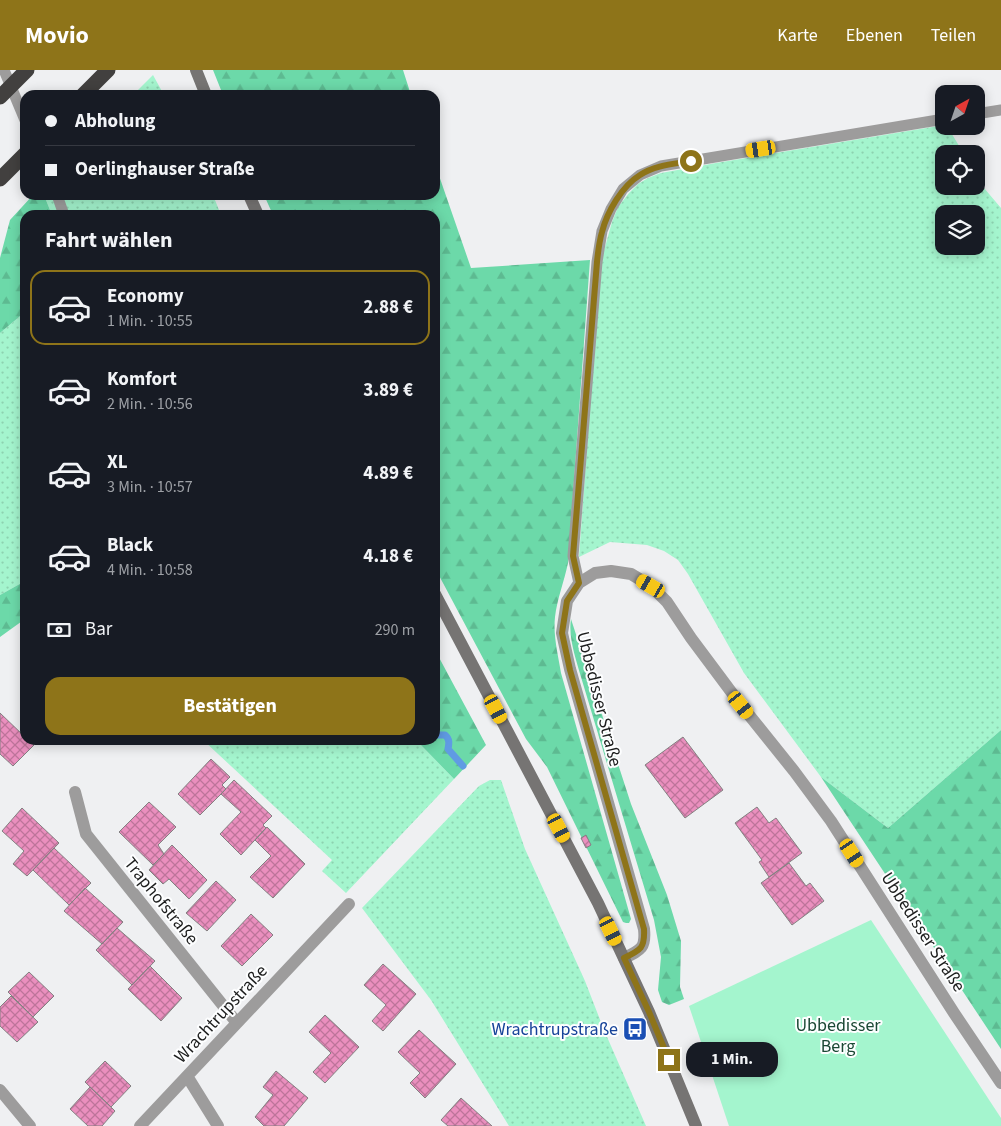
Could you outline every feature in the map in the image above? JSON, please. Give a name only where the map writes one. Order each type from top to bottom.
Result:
[{"type":"highway","points":[[0,97],[27,70]]},
{"type":"highway","points":[[88,90],[108,70]]},
{"type":"highway","points":[[0,179],[20,159]]},
{"type":"main road","points":[[196,70],[204,90]]},
{"type":"main road","points":[[440,603],[568,845],[624,958],[649,1012],[696,1126]]},
{"type":"street","name":"Ubbedisser Straße","points":[[624,958],[638,952],[642,948],[644,944],[644,929],[570,670],[562,633],[567,601],[579,583],[595,573],[612,571],[631,574],[651,586],[667,602],[691,638],[741,705],[831,821],[1001,1083]]},
{"type":"street","name":"Traphofstraße","points":[[75,792],[86,834],[237,1023]]},
{"type":"street","name":"Wrachtrupstraße","points":[[140,1126],[348,904]]},
{"type":"street","points":[[187,1076],[218,1126]]},
{"type":"street","points":[[0,1090],[30,1126]]},
{"type":"lane","points":[[4,70],[20,108]]},
{"type":"lane","points":[[985,113],[1001,110]]},
{"type":"lane","points":[[579,583],[573,556],[597,262],[602,231],[611,209],[623,189],[640,175],[661,166],[935,120]]},
{"type":"green space","points":[[213,70],[403,70],[409,90],[221,90]]},
{"type":"green space","points":[[153,75],[161,90],[138,90]]},
{"type":"green space","points":[[935,126],[935,135],[952,135],[959,145],[935,145],[935,195],[985,195],[985,189],[1001,208],[1001,730],[888,828],[821,777],[744,673],[688,574],[678,560],[664,551],[647,545],[610,542],[579,557],[598,295],[603,254],[618,207],[638,184],[661,173]]},
{"type":"green space","points":[[440,178],[471,268],[590,260],[568,563],[556,610],[555,631],[561,673],[631,919],[629,923],[623,922],[547,767],[526,739],[440,577],[440,210],[271,210],[266,200],[440,200]]},
{"type":"green space","points":[[28,200],[46,200],[50,210],[20,210],[20,316],[0,333],[0,258],[10,220]]},
{"type":"green space","points":[[46,200],[215,200],[219,210],[50,210]]},
{"type":"green space","points":[[20,316],[20,584],[0,595],[0,333]]},
{"type":"green space","points":[[20,584],[20,623],[0,637],[0,595]]},
{"type":"green space","points":[[571,619],[631,804],[667,895],[681,941],[680,987],[684,999],[669,1005],[662,1002],[658,990],[661,957],[654,920],[575,655],[570,626]]},
{"type":"green space","points":[[440,659],[486,745],[454,779],[421,745],[440,745]]},
{"type":"green space","points":[[1001,730],[1001,1049],[821,777],[888,828]]},
{"type":"green space","points":[[208,745],[421,745],[454,779],[346,893],[322,871],[332,860]]},
{"type":"green space","points":[[490,780],[501,780],[525,849],[585,981],[646,1126],[509,1126],[431,1000],[362,908],[479,786]]},
{"type":"green space","name":"Ubbedisser Berg","points":[[871,920],[1001,1118],[1001,1126],[729,1126],[689,1006]]},
{"type":"building","points":[[0,713],[20,732],[20,745],[34,745],[13,766],[0,754]]},
{"type":"building","points":[[683,737],[723,790],[685,818],[645,765]]},
{"type":"building","points":[[211,759],[230,777],[222,785],[226,789],[200,815],[178,794]]},
{"type":"building","points":[[234,780],[272,816],[263,825],[266,828],[241,855],[220,834],[241,812],[221,794]]},
{"type":"building","points":[[149,802],[176,827],[158,845],[164,854],[153,865],[119,832]]},
{"type":"building","points":[[757,807],[769,823],[776,818],[802,853],[769,877],[759,862],[762,860],[735,823]]},
{"type":"building","points":[[22,808],[59,843],[27,876],[13,864],[24,851],[2,831]]},
{"type":"building","points":[[267,827],[305,864],[273,898],[250,877],[271,856],[255,840]]},
{"type":"building","points":[[586,835],[591,845],[586,848],[581,838]]},
{"type":"building","points":[[172,845],[207,880],[189,899],[169,879],[163,884],[149,870]]},
{"type":"building","points":[[54,848],[91,883],[69,905],[33,870]]},
{"type":"building","points":[[789,863],[806,886],[810,883],[824,901],[792,925],[761,883]]},
{"type":"building","points":[[216,881],[236,900],[207,931],[186,913]]},
{"type":"building","points":[[85,888],[123,922],[102,944],[64,911]]},
{"type":"building","points":[[251,914],[273,935],[242,966],[221,946]]},
{"type":"building","points":[[117,928],[155,961],[132,985],[96,950]]},
{"type":"building","points":[[383,964],[416,994],[383,1031],[372,1021],[386,1005],[364,985]]},
{"type":"building","points":[[150,966],[182,998],[161,1021],[128,989]]},
{"type":"building","points":[[29,972],[54,996],[33,1017],[8,992]]},
{"type":"building","points":[[11,996],[38,1022],[17,1042],[0,1026],[0,1007]]},
{"type":"building","points":[[325,1015],[359,1047],[325,1083],[313,1072],[331,1053],[309,1032]]},
{"type":"building","points":[[419,1030],[456,1064],[425,1098],[410,1083],[420,1073],[398,1052]]},
{"type":"building","points":[[105,1061],[131,1086],[111,1107],[85,1082]]},
{"type":"building","points":[[276,1071],[308,1098],[284,1126],[264,1126],[255,1117],[273,1095],[263,1087]]},
{"type":"building","points":[[90,1087],[115,1111],[102,1126],[88,1126],[70,1109]]},
{"type":"building","points":[[461,1098],[492,1126],[448,1126],[441,1120]]},
{"type":"waterway","points":[[440,735],[445,735],[448,738],[448,749],[463,766]]},
{"type":"place","name":"Wrachtrupstraße","points":[[635,1029]]},
{"type":"route","points":[[669,1060],[624,958],[638,952],[642,948],[645,937],[644,929],[570,670],[562,633],[567,601],[579,583],[573,556],[597,262],[602,231],[611,209],[623,189],[640,175],[661,166],[691,161]]}]
